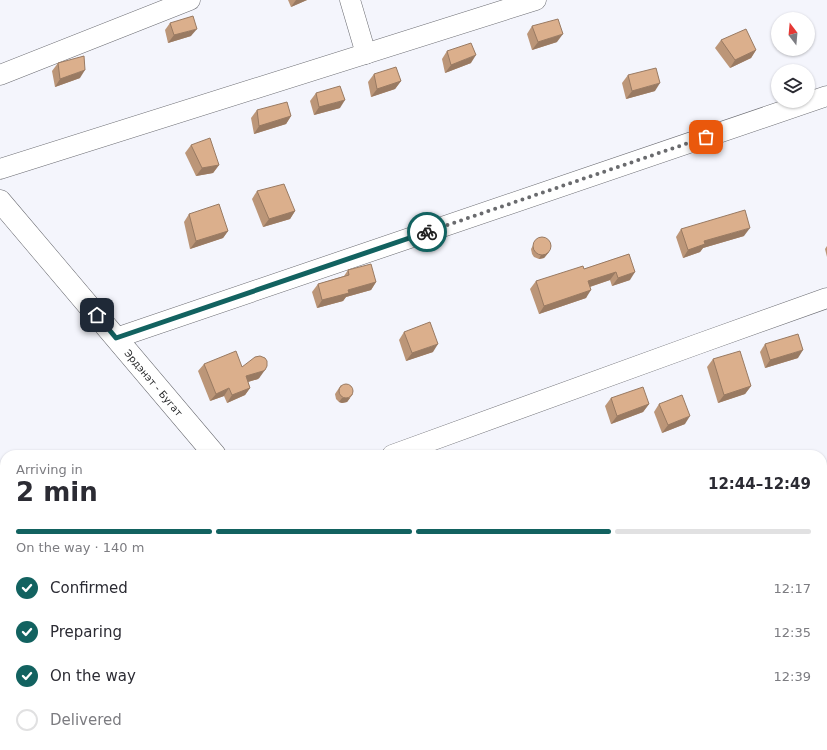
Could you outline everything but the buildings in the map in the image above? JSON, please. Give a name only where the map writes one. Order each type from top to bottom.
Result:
[{"type":"street","points":[[0,75],[190,0]]},
{"type":"street","points":[[350,0],[366,54]]},
{"type":"street","points":[[0,169],[536,0]]},
{"type":"street","points":[[116,338],[827,96]]},
{"type":"street","name":"Эрдэнэт - Бугат","points":[[0,201],[211,450]]},
{"type":"street","points":[[406,450],[827,298]]},
{"type":"way so far","points":[[427,232],[706,137]]},
{"type":"route","points":[[97,315],[116,338],[427,232]]}]
